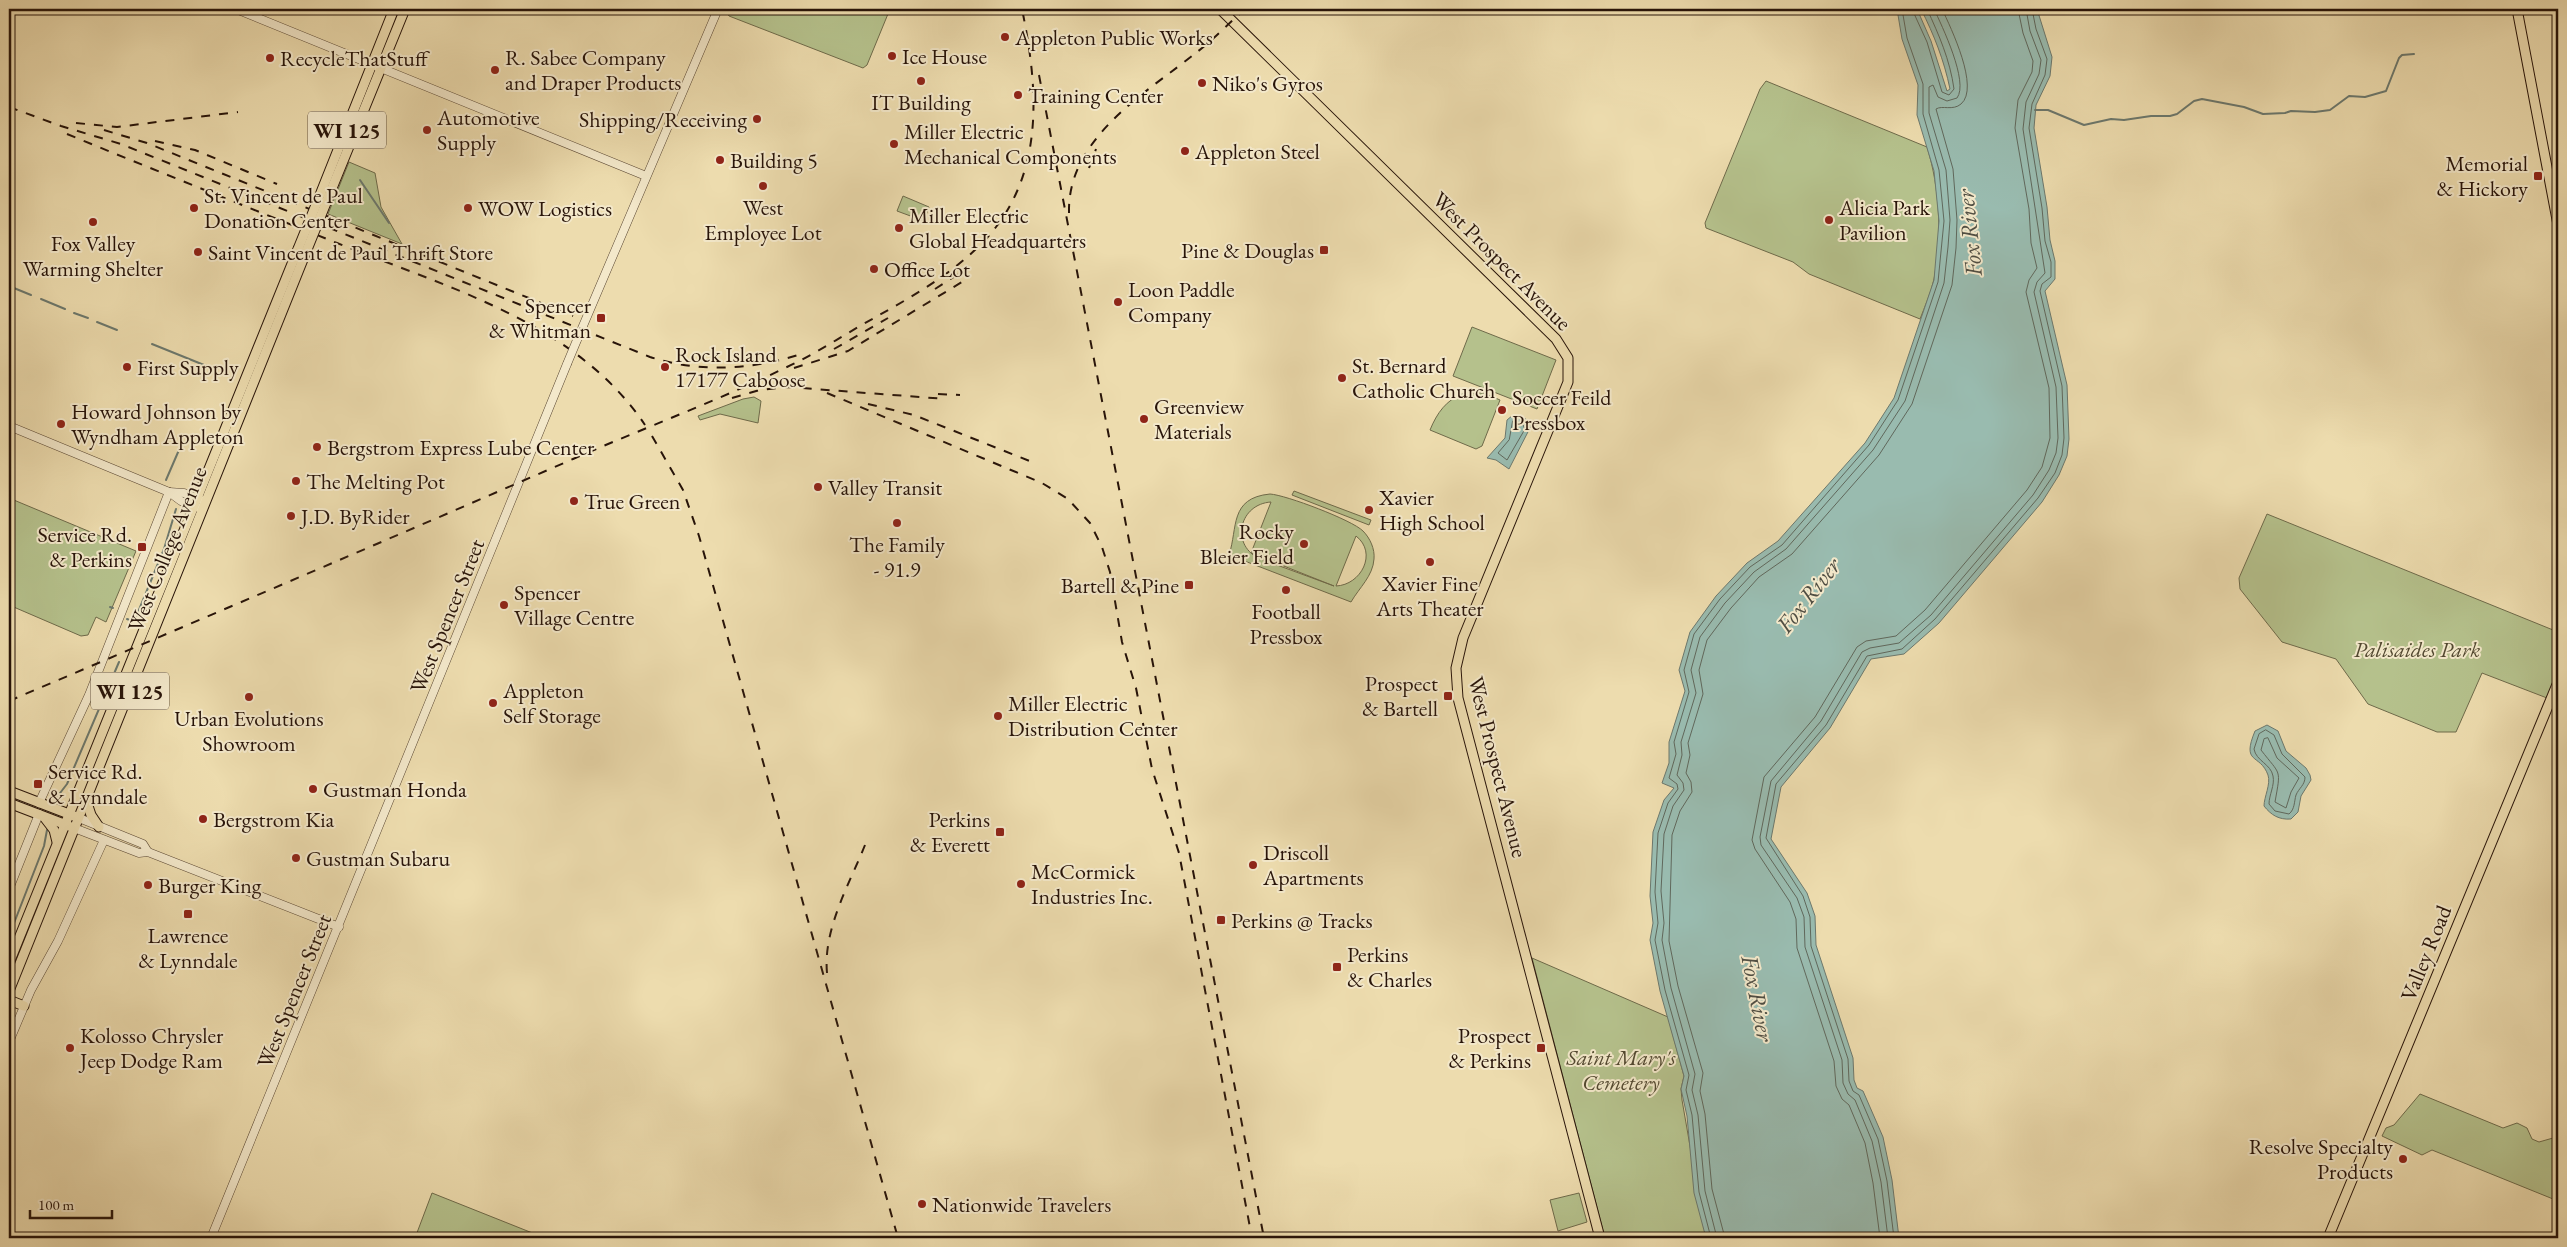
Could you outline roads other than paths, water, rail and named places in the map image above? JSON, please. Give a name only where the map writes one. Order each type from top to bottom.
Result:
[{"type":"main road","name":"West College Avenue","points":[[9,963],[195,502],[324,196],[376,66],[396,9]]},
{"type":"main road","points":[[396,9],[400,21]]},
{"type":"main road","name":"West College Avenue","points":[[376,66],[405,9]]},
{"type":"main road","name":"West Prospect Avenue","points":[[1220,9],[1556,339],[1568,358],[1569,374],[1566,386],[1463,638],[1456,660],[1458,698],[1600,1238]]},
{"type":"main road","points":[[2517,9],[2558,225]]},
{"type":"main road","name":"West College Avenue","points":[[9,991],[204,506],[302,250]]},
{"type":"main road","name":"Valley Road","points":[[2328,1238],[2558,682]]},
{"type":"main road","points":[[9,791],[78,818]]},
{"type":"main road","points":[[86,800],[91,815],[100,827]]},
{"type":"main road","points":[[9,803],[74,828]]},
{"type":"main road","points":[[41,815],[54,830],[58,842]]},
{"type":"main road","points":[[9,1000],[24,1006]]},
{"type":"street","points":[[236,9],[646,176]]},
{"type":"street","name":"West Spencer Street","points":[[211,1238],[567,364],[718,9]]},
{"type":"street","points":[[9,426],[170,492],[184,493],[195,502],[204,506]]},
{"type":"street","points":[[39,803],[89,695],[170,492]]},
{"type":"street","points":[[9,889],[41,815]]},
{"type":"street","points":[[78,818],[143,844],[148,852]]},
{"type":"street","points":[[74,828],[140,853],[148,852],[339,927]]},
{"type":"street","points":[[9,1042],[24,1006],[58,941],[104,840]]},
{"type":"water","name":"Fox River","points":[[1897,9],[1917,9],[1931,41],[1947,91],[1950,89],[1942,58],[1921,9],[2037,9],[2052,57],[2050,76],[2036,105],[2034,128],[2047,207],[2050,240],[2055,261],[2055,279],[2045,291],[2067,385],[2069,439],[2067,456],[2059,475],[2042,502],[1939,623],[1904,654],[1871,659],[1830,728],[1781,787],[1771,839],[1807,893],[1815,916],[1816,945],[1853,1058],[1854,1080],[1857,1088],[1863,1091],[1883,1137],[1892,1180],[1899,1238],[1706,1238],[1694,1193],[1687,1116],[1681,1089],[1684,1076],[1660,991],[1650,940],[1653,923],[1650,896],[1653,832],[1664,800],[1674,788],[1662,783],[1669,763],[1669,742],[1685,691],[1679,670],[1690,632],[1716,596],[1747,563],[1778,541],[1865,443],[1894,398],[1934,280],[1939,221],[1934,171],[1917,115],[1918,85],[1902,39]]},
{"type":"water","points":[[1513,415],[1526,419],[1531,426],[1509,469],[1496,460],[1487,458],[1505,438],[1507,420]]},
{"type":"water","points":[[2267,725],[2278,731],[2286,751],[2306,768],[2310,775],[2311,780],[2301,796],[2298,812],[2291,819],[2283,819],[2276,816],[2264,806],[2269,779],[2265,768],[2253,758],[2250,749],[2255,731]]},
{"type":"waterway","points":[[2035,110],[2048,110],[2084,125],[2111,119],[2124,120],[2151,116],[2170,116],[2177,114],[2194,101],[2202,99],[2244,107],[2263,114],[2330,110],[2349,96],[2365,97],[2386,91],[2399,58],[2402,55],[2414,54]]},
{"type":"waterway","points":[[360,180],[389,223]]},
{"type":"waterway","points":[[9,286],[31,295]]},
{"type":"waterway","points":[[41,299],[65,309]]},
{"type":"waterway","points":[[74,313],[88,318]]},
{"type":"waterway","points":[[97,322],[117,330]]},
{"type":"waterway","points":[[152,344],[209,367]]},
{"type":"waterway","points":[[166,480],[182,443]]},
{"type":"waterway","points":[[134,622],[164,549],[176,509]]},
{"type":"waterway","points":[[127,619],[137,623]]},
{"type":"waterway","points":[[57,797],[67,784],[119,662]]},
{"type":"waterway","points":[[9,936],[44,846],[47,830]]},
{"type":"railway","points":[[9,701],[761,379],[820,350],[940,278],[956,267],[996,227],[1012,202],[1023,176],[1030,149],[1033,93],[1031,65],[1022,9]]},
{"type":"railway","points":[[1069,213],[1072,186],[1081,162],[1095,140],[1134,101],[1203,47],[1245,9]]},
{"type":"railway","points":[[1039,75],[1264,1238]]},
{"type":"railway","points":[[9,107],[61,126],[121,144],[650,357],[688,366],[726,368],[763,363],[801,354]]},
{"type":"railway","points":[[76,123],[117,127],[238,112]]},
{"type":"railway","points":[[104,130],[147,143],[573,316]]},
{"type":"railway","points":[[67,134],[464,293],[506,312],[546,334],[583,359],[616,389],[645,425]]},
{"type":"railway","points":[[155,141],[195,150],[277,184]]},
{"type":"railway","points":[[1089,168],[1096,149]]},
{"type":"railway","points":[[935,289],[966,269]]},
{"type":"railway","points":[[794,368],[848,351],[962,282]]},
{"type":"railway","points":[[834,349],[888,318]]},
{"type":"railway","points":[[732,398],[760,390],[788,387],[946,399]]},
{"type":"railway","points":[[827,393],[1042,483],[1068,499],[1090,523],[1102,547],[1110,572],[1122,642],[1136,688],[1152,769],[1179,853],[1252,1238]]},
{"type":"railway","points":[[938,394],[960,395]]},
{"type":"railway","points":[[868,404],[914,415],[1032,462]]},
{"type":"railway","points":[[652,436],[683,490],[699,536],[898,1238]]},
{"type":"railway","points":[[827,973],[829,940],[833,924],[865,845]]},
{"type":"place","name":"Appleton Public Works","points":[[1005,37]]},
{"type":"place","name":"Ice House","points":[[892,56]]},
{"type":"place","name":"RecycleThatStuff","points":[[270,58]]},
{"type":"place","name":"R. Sabee Company and Draper Products","points":[[495,70]]},
{"type":"place","name":"IT Building","points":[[921,81]]},
{"type":"place","name":"Niko's Gyros","points":[[1202,83]]},
{"type":"place","name":"Training Center","points":[[1018,95]]},
{"type":"place","name":"Shipping/Receiving","points":[[757,119]]},
{"type":"place","name":"Automotive Supply","points":[[427,130]]},
{"type":"place","name":"Miller Electric Mechanical Components","points":[[894,144]]},
{"type":"place","name":"Appleton Steel","points":[[1185,151]]},
{"type":"place","name":"Building 5","points":[[720,160]]},
{"type":"place","name":"Memorial & Hickory","points":[[2538,176]]},
{"type":"place","name":"West Employee Lot","points":[[763,186]]},
{"type":"place","name":"St. Vincent de Paul Donation Center","points":[[194,208]]},
{"type":"place","name":"WOW Logistics","points":[[468,208]]},
{"type":"place","name":"Alicia Park Pavilion","points":[[1829,220]]},
{"type":"place","name":"Fox Valley Warming Shelter","points":[[93,222]]},
{"type":"place","name":"Miller Electric Global Headquarters","points":[[899,228]]},
{"type":"place","name":"Pine & Douglas","points":[[1324,250]]},
{"type":"place","name":"Saint Vincent de Paul Thrift Store","points":[[198,252]]},
{"type":"place","name":"Office Lot","points":[[874,269]]},
{"type":"place","name":"Loon Paddle Company","points":[[1118,302]]},
{"type":"place","name":"Spencer & Whitman","points":[[601,318]]},
{"type":"place","name":"First Supply","points":[[127,367]]},
{"type":"place","name":"Rock Island 17177 Caboose","points":[[665,367]]},
{"type":"place","name":"St. Bernard Catholic Church","points":[[1342,378]]},
{"type":"place","name":"Soccer Feild Pressbox","points":[[1502,410]]},
{"type":"place","name":"Greenview Materials","points":[[1144,419]]},
{"type":"place","name":"Howard Johnson by Wyndham Appleton","points":[[61,424]]},
{"type":"place","name":"Bergstrom Express Lube Center","points":[[317,447]]},
{"type":"place","name":"The Melting Pot","points":[[296,481]]},
{"type":"place","name":"Valley Transit","points":[[818,487]]},
{"type":"place","name":"True Green","points":[[574,501]]},
{"type":"place","name":"Xavier High School","points":[[1369,510]]},
{"type":"place","name":"J.D. ByRider","points":[[291,516]]},
{"type":"place","name":"The Family - 91.9","points":[[897,523]]},
{"type":"place","name":"Rocky Bleier Field","points":[[1304,544]]},
{"type":"place","name":"Service Rd. & Perkins","points":[[142,547]]},
{"type":"place","name":"Xavier Fine Arts Theater","points":[[1430,562]]},
{"type":"place","name":"Bartell & Pine","points":[[1189,585]]},
{"type":"place","name":"Football Pressbox","points":[[1286,590]]},
{"type":"place","name":"Spencer Village Centre","points":[[504,605]]},
{"type":"place","name":"Prospect & Bartell","points":[[1448,696]]},
{"type":"place","name":"Urban Evolutions Showroom","points":[[249,697]]},
{"type":"place","name":"Appleton Self Storage","points":[[493,703]]},
{"type":"place","name":"Miller Electric Distribution Center","points":[[998,716]]},
{"type":"place","name":"Service Rd. & Lynndale","points":[[38,784]]},
{"type":"place","name":"Gustman Honda","points":[[313,789]]},
{"type":"place","name":"Bergstrom Kia","points":[[203,819]]},
{"type":"place","name":"Perkins & Everett","points":[[1000,832]]},
{"type":"place","name":"Gustman Subaru","points":[[296,858]]},
{"type":"place","name":"Driscoll Apartments","points":[[1253,865]]},
{"type":"place","name":"McCormick Industries Inc.","points":[[1021,884]]},
{"type":"place","name":"Burger King","points":[[148,885]]},
{"type":"place","name":"Lawrence & Lynndale","points":[[188,914]]},
{"type":"place","name":"Perkins @ Tracks","points":[[1221,920]]},
{"type":"place","name":"Perkins & Charles","points":[[1337,967]]},
{"type":"place","name":"Kolosso Chrysler Jeep Dodge Ram","points":[[70,1048]]},
{"type":"place","name":"Prospect & Perkins","points":[[1541,1048]]},
{"type":"place","name":"Resolve Specialty Products","points":[[2403,1159]]},
{"type":"place","name":"Nationwide Travelers","points":[[922,1204]]},
{"type":"park label","name":"Palisaides Park","points":[[2417,649]]},
{"type":"park label","name":"Saint Mary's Cemetery","points":[[1621,1070]]}]
